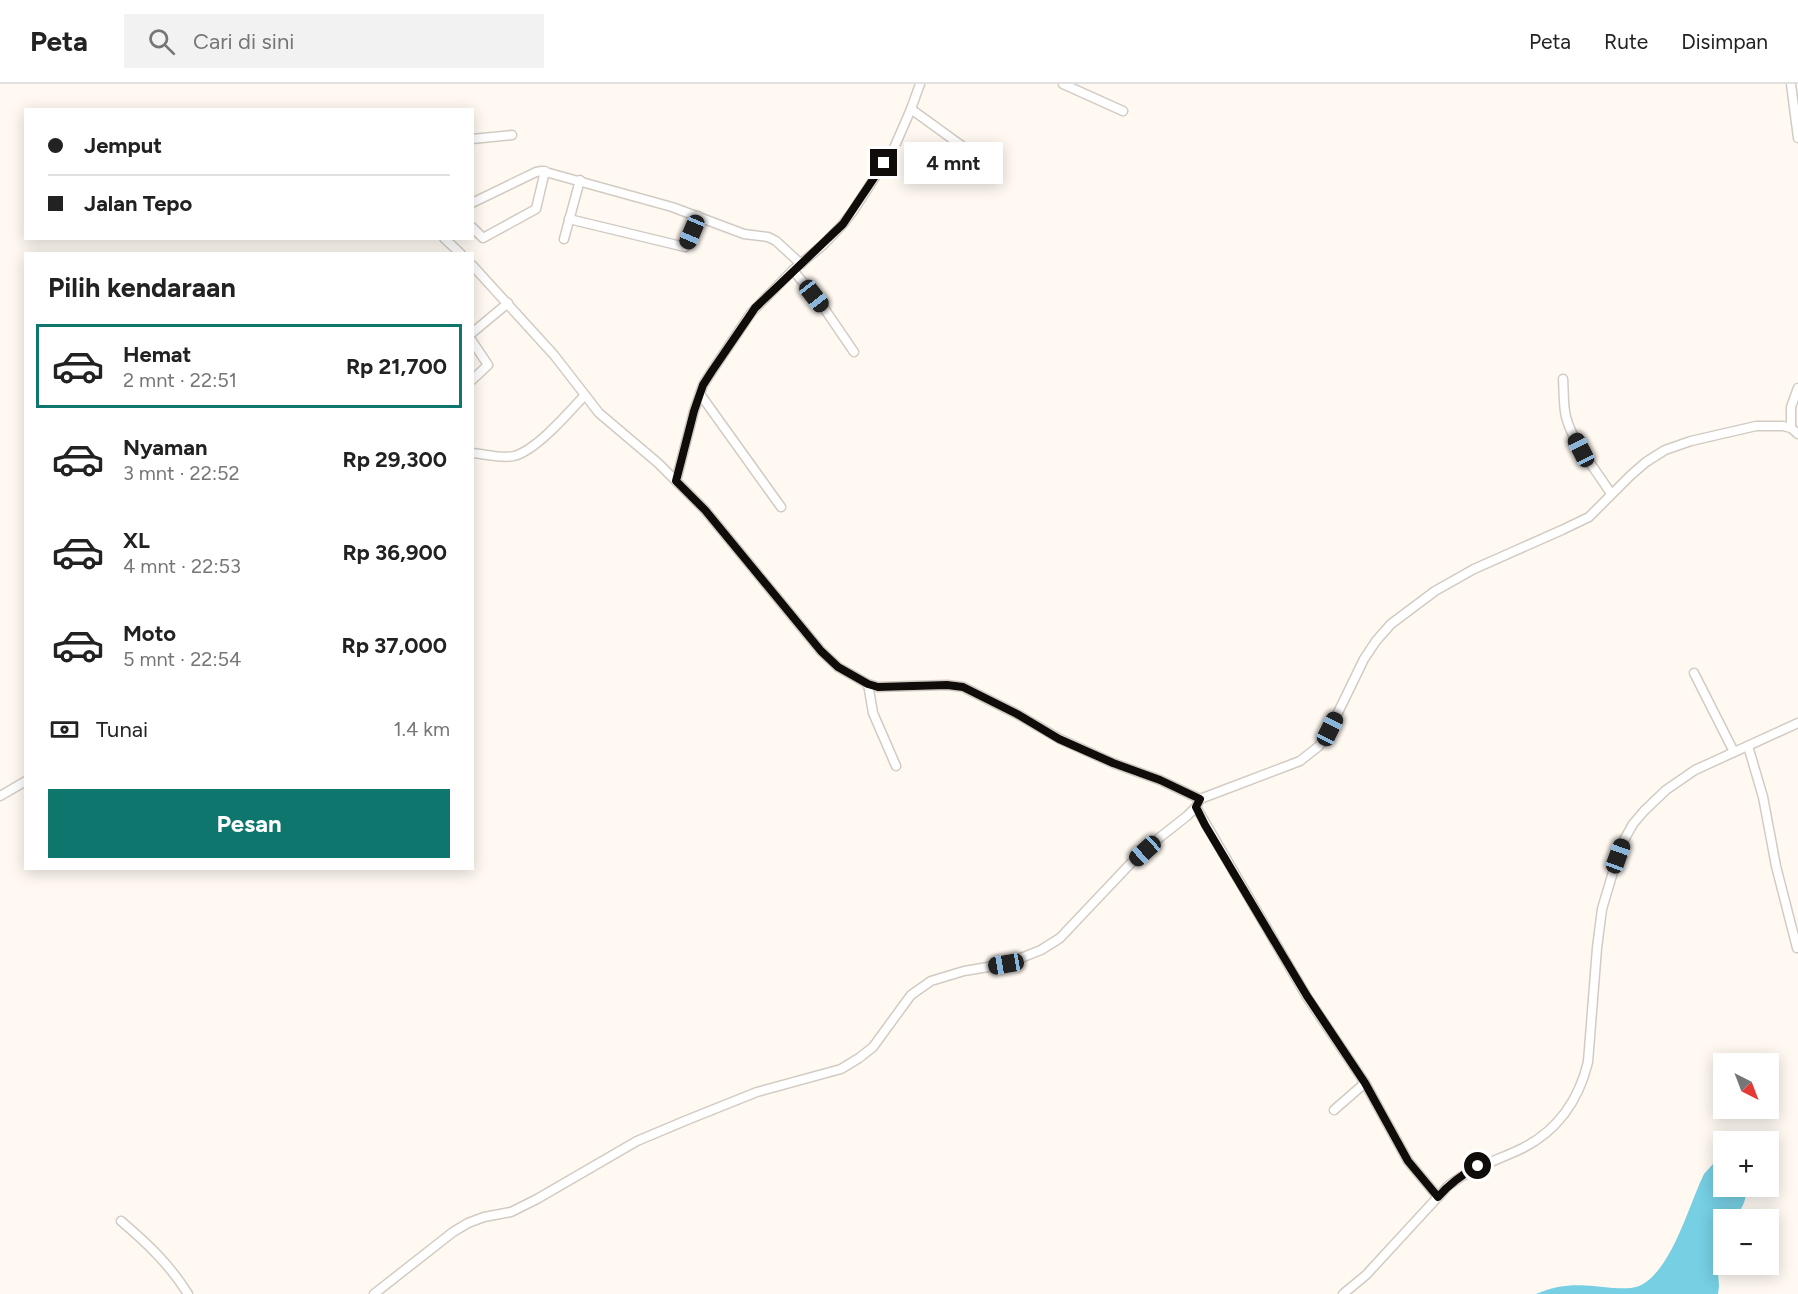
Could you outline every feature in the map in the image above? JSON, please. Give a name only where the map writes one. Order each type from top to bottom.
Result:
[{"type":"street","points":[[676,481],[700,394],[712,371],[751,313],[793,270],[823,245],[853,211],[894,148],[920,84]]},
{"type":"street","points":[[1063,84],[1122,111]]},
{"type":"street","points":[[1791,84],[1798,138]]},
{"type":"street","points":[[911,109],[962,146]]},
{"type":"street","points":[[474,139],[512,135]]},
{"type":"street","points":[[474,202],[536,172],[545,171],[672,207],[744,234],[768,237],[776,241],[801,264]]},
{"type":"street","points":[[474,229],[483,238],[536,209],[545,171]]},
{"type":"street","points":[[564,240],[580,180]]},
{"type":"street","points":[[569,219],[685,247],[698,216]]},
{"type":"street","points":[[446,240],[459,252]]},
{"type":"street","points":[[474,267],[554,355],[599,413],[643,449],[705,510],[821,651],[838,667],[878,687],[947,685],[963,687],[1017,714],[1059,739],[1113,763],[1160,780],[1198,803],[1307,996],[1365,1083],[1408,1161],[1438,1197]]},
{"type":"street","points":[[793,270],[824,308],[854,352]]},
{"type":"street","points":[[474,331],[508,303]]},
{"type":"street","points":[[474,344],[488,362],[488,365],[474,378]]},
{"type":"street","points":[[1563,379],[1564,405],[1571,429],[1581,450],[1611,494]]},
{"type":"street","points":[[1791,428],[1791,408],[1798,388]]},
{"type":"street","points":[[700,394],[780,507]]},
{"type":"street","points":[[474,453],[514,456],[529,448],[586,396]]},
{"type":"street","points":[[374,1294],[453,1232],[468,1223],[484,1217],[511,1212],[637,1141],[757,1092],[821,1076],[859,1058],[873,1047],[911,995],[931,981],[964,971],[1014,961],[1041,950],[1060,938],[1131,863],[1198,803],[1277,772],[1300,761],[1319,746],[1330,729],[1364,659],[1379,636],[1391,624],[1428,596],[1474,569],[1589,517],[1646,462],[1678,444],[1756,426],[1778,425],[1791,428],[1798,434]]},
{"type":"street","points":[[1694,674],[1734,752]]},
{"type":"street","points":[[868,684],[873,713],[896,766]]},
{"type":"street","points":[[1343,1294],[1354,1291],[1448,1186],[1461,1175],[1478,1166],[1544,1136],[1563,1116],[1577,1095],[1588,1062],[1602,909],[1612,872],[1624,840],[1633,824],[1666,790],[1695,770],[1798,725]]},
{"type":"street","points":[[1748,746],[1763,797],[1776,866],[1797,948]]},
{"type":"street","points":[[0,796],[24,782]]},
{"type":"street","points":[[1334,1110],[1365,1083]]},
{"type":"street","points":[[121,1221],[162,1259],[188,1294]]},
{"type":"water","points":[[1713,1164],[1713,1197],[1746,1197],[1740,1209],[1713,1209],[1713,1275],[1718,1275],[1718,1294],[1536,1294],[1574,1285],[1631,1288],[1648,1281],[1669,1255],[1704,1174]]},
{"type":"route","points":[[884,163],[843,224],[755,308],[712,371],[703,385],[694,411],[676,481],[723,530],[800,626],[838,667],[878,687],[947,685],[963,687],[1017,714],[1059,739],[1113,763],[1160,780],[1200,799],[1196,807],[1205,825],[1307,996],[1365,1083],[1408,1161],[1438,1197],[1461,1175],[1478,1166]]}]
